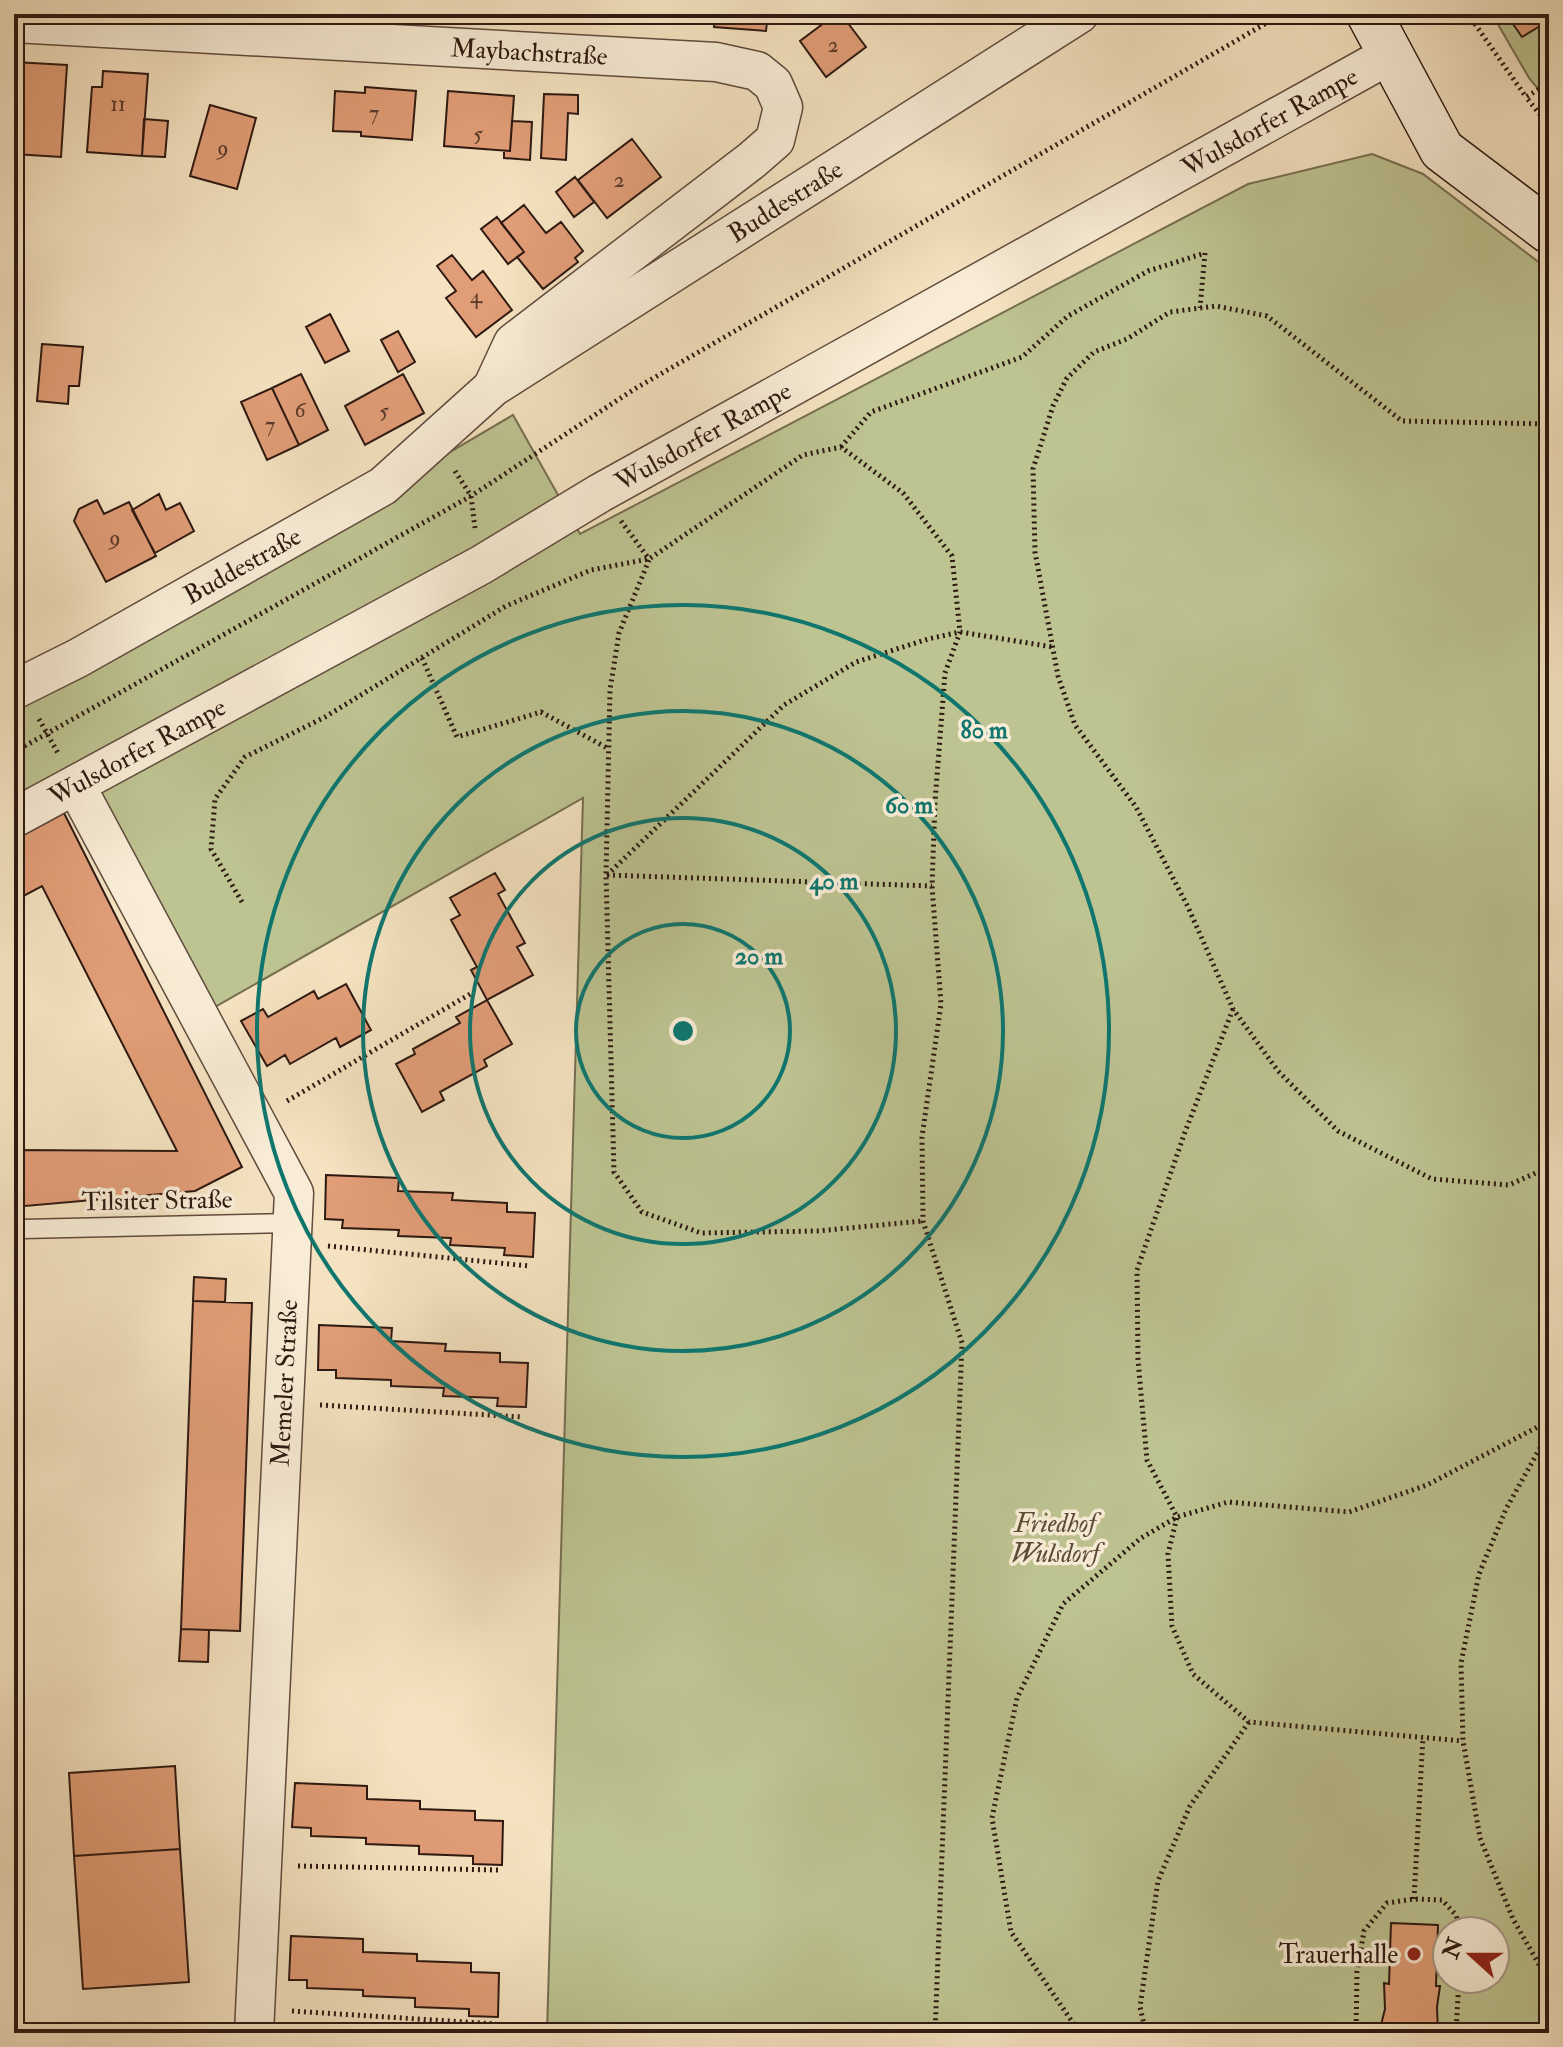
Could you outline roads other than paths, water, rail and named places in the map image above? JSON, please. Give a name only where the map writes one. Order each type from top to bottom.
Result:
[{"type":"street","name":"Buddestraße","points":[[18,688],[78,658],[383,486],[493,387],[1079,14]]},
{"type":"street","points":[[1369,14],[1442,150],[1549,231]]},
{"type":"street","name":"Maybachstraße","points":[[14,23],[716,62],[757,71],[773,84],[783,107]]},
{"type":"street","name":"Wulsdorfer Rampe","points":[[14,818],[481,565],[600,493],[1391,54]]},
{"type":"street","name":"Buddestraße","points":[[493,387],[513,343],[775,140],[783,107]]},
{"type":"street","name":"Memeler Straße","points":[[76,786],[294,1193],[254,2021]]},
{"type":"lane","name":"Tilsiter Straße","points":[[23,1229],[292,1233]]},
{"type":"place","name":"Trauerhalle","points":[[1414,1954]]},
{"type":"park label","name":"Friedhof Wulsdorf","points":[[1055,1538]]}]
